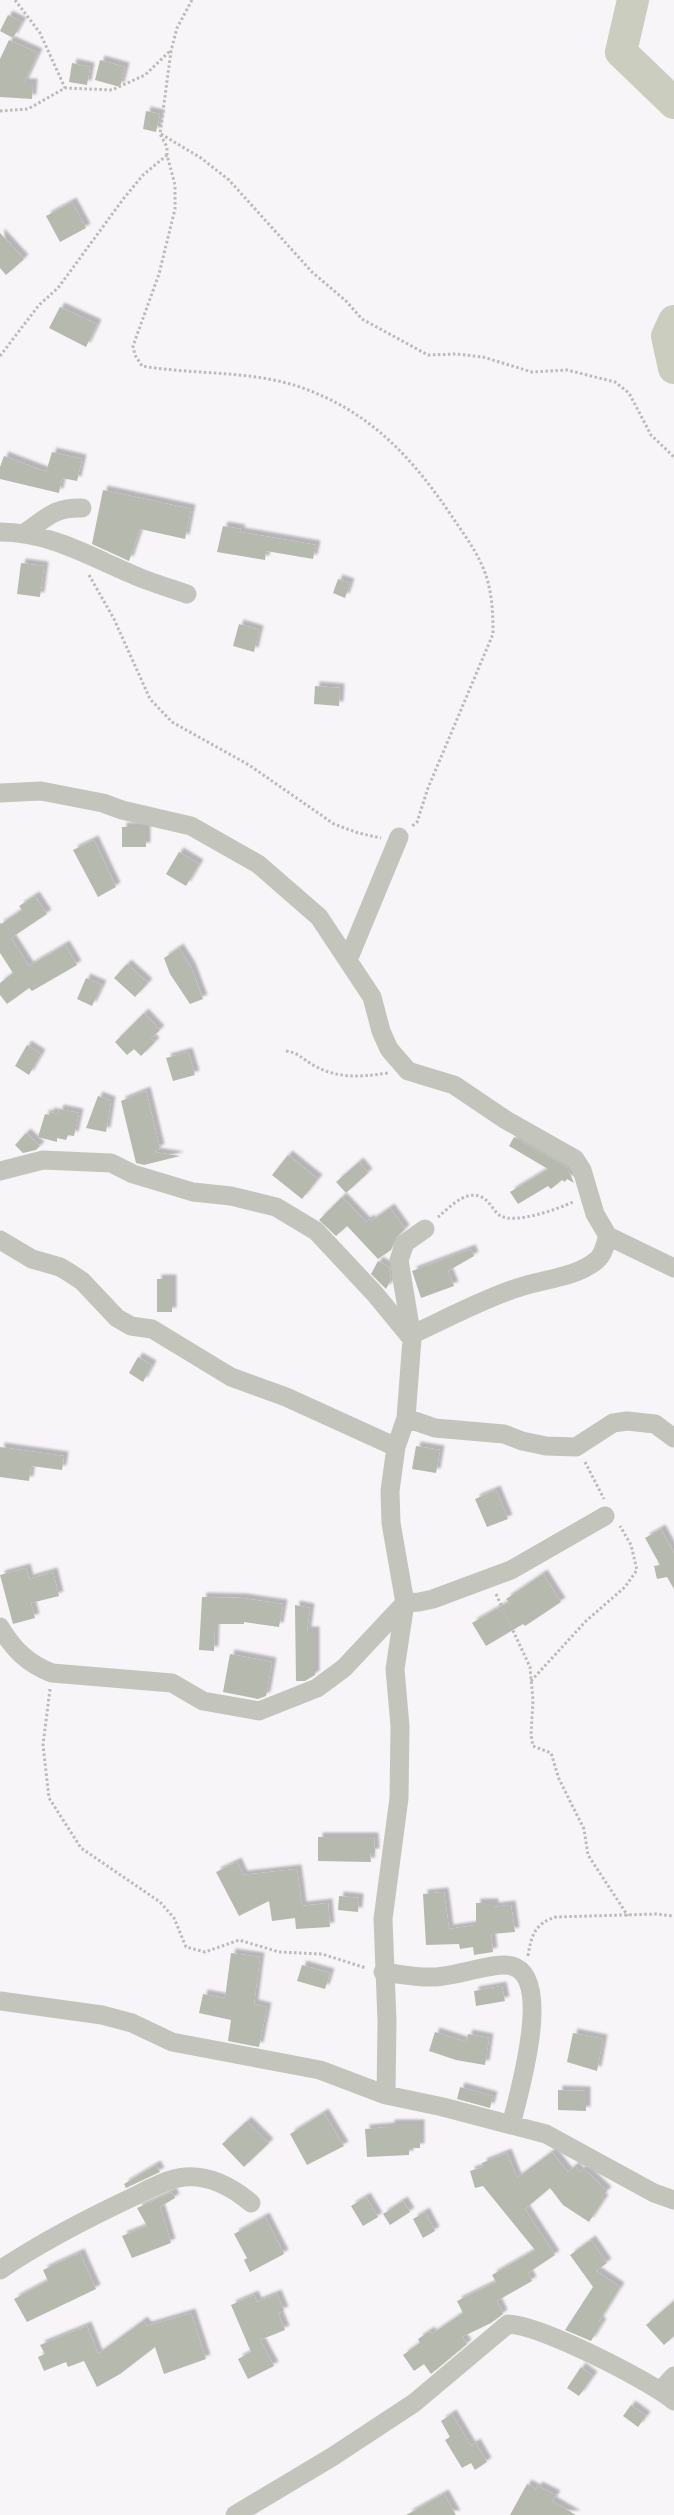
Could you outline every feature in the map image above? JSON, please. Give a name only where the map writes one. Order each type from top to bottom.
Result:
[{"type":"street","points":[[22,534],[59,509],[64,507],[82,508]]},
{"type":"street","points":[[0,532],[41,536],[72,546],[146,580],[187,594]]},
{"type":"street","points":[[0,793],[41,791],[103,803],[122,810],[191,826],[258,864],[319,917],[372,997],[381,1030],[389,1049],[408,1071],[454,1085],[520,1128],[575,1159],[582,1170],[595,1214],[608,1236],[674,1268]]},
{"type":"street","points":[[348,960],[399,837]]},
{"type":"street","points":[[0,1170],[43,1160],[111,1163],[134,1174],[193,1192],[231,1196],[276,1207],[316,1232],[375,1294],[411,1337]]},
{"type":"street","points":[[386,2095],[383,1919],[400,1798],[400,1726],[395,1670],[405,1602],[391,1523],[390,1491],[396,1447],[406,1418],[411,1337],[398,1260],[405,1244],[425,1229]]},
{"type":"street","points":[[411,1337],[516,1288],[570,1274],[597,1260],[604,1251],[608,1236]]},
{"type":"street","points":[[0,1240],[32,1259],[70,1273],[82,1281],[117,1318],[131,1326],[152,1329],[231,1377],[286,1397],[396,1447]]},
{"type":"street","points":[[406,1418],[434,1428],[489,1431],[546,1446],[576,1447],[613,1423],[627,1421],[655,1424],[674,1438]]},
{"type":"street","points":[[0,1627],[11,1645],[34,1666],[52,1672],[172,1683],[203,1701],[260,1711],[317,1688],[344,1668],[405,1602],[433,1599],[511,1570],[610,1514]]},
{"type":"street","points":[[383,1972],[433,1978],[512,1965],[519,1969],[531,1989],[532,2016],[528,2058],[511,2125]]},
{"type":"street","points":[[0,2001],[102,2015],[132,2023],[172,2042],[320,2070],[386,2095],[443,2107],[546,2134],[654,2193],[674,2200]]},
{"type":"street","points":[[0,2270],[70,2226],[148,2189],[183,2176],[198,2176],[232,2187],[251,2202]]},
{"type":"street","points":[[235,2515],[332,2457],[414,2402],[508,2324],[518,2324],[551,2337],[668,2396],[674,2376]]},
{"type":"path","points":[[15,0],[40,33],[65,88]]},
{"type":"path","points":[[86,571],[114,619],[150,699],[172,722],[249,766],[334,824],[358,833],[384,838],[399,837],[417,822],[428,788],[492,634],[493,609],[484,570],[465,534],[434,490],[391,440],[364,419],[340,405],[299,387],[238,375],[142,366],[135,354],[133,346],[159,274],[175,209],[175,185],[167,155],[168,147],[160,134],[171,51],[177,28],[192,0]]},
{"type":"path","points":[[0,110],[28,109],[65,88],[112,90],[145,75],[171,51]]},
{"type":"path","points":[[160,134],[201,158],[229,180],[312,272],[346,301],[362,318],[428,355],[456,354],[483,357],[532,372],[567,370],[615,382],[629,393],[651,435],[674,457]]},
{"type":"path","points":[[0,356],[39,306],[58,288],[142,175],[167,155]]},
{"type":"path","points":[[286,1051],[295,1052],[313,1065],[330,1073],[345,1077],[408,1071]]},
{"type":"path","points":[[425,1229],[465,1196],[473,1195],[486,1199],[500,1216],[507,1218],[524,1217],[561,1208],[589,1194]]},
{"type":"path","points":[[531,1681],[586,1621],[625,1587],[638,1570],[631,1545],[610,1514],[576,1447]]},
{"type":"path","points":[[489,1578],[530,1667],[533,1700],[531,1735],[533,1746],[551,1753],[558,1779],[582,1824],[588,1855],[628,1916]]},
{"type":"path","points":[[52,1672],[44,1745],[49,1798],[81,1848],[160,1902],[174,1918],[186,1947],[205,1952],[239,1940],[279,1952],[322,1954],[383,1972]]},
{"type":"path","points":[[531,1989],[528,1954],[533,1934],[544,1920],[556,1917],[656,1914],[674,1916]]},
{"type":"building","points":[[8,15],[22,22],[13,38],[0,31]]},
{"type":"building","points":[[9,40],[38,53],[24,83],[33,83],[32,99],[0,97],[0,59]]},
{"type":"building","points":[[100,60],[125,67],[120,87],[95,80]]},
{"type":"building","points":[[72,63],[90,67],[87,85],[69,82]]},
{"type":"building","points":[[146,111],[160,114],[156,132],[143,129]]},
{"type":"building","points":[[72,202],[86,228],[60,242],[46,216]]},
{"type":"building","points":[[0,233],[24,259],[6,275],[0,268]]},
{"type":"building","points":[[60,307],[97,324],[86,347],[49,328]]},
{"type":"building","points":[[52,452],[82,459],[77,481],[62,478],[59,493],[0,479],[0,467],[4,456],[46,472]]},
{"type":"building","points":[[103,490],[191,509],[185,539],[140,529],[129,561],[92,544]]},
{"type":"building","points":[[223,526],[241,529],[240,532],[316,545],[313,559],[266,551],[265,560],[217,552]]},
{"type":"building","points":[[21,563],[44,566],[40,597],[17,594]]},
{"type":"building","points":[[338,579],[350,583],[345,598],[333,593]]},
{"type":"building","points":[[239,624],[259,630],[254,652],[233,646]]},
{"type":"building","points":[[315,686],[340,688],[339,706],[314,704]]},
{"type":"building","points":[[122,827],[146,827],[146,847],[122,847]]},
{"type":"building","points":[[94,840],[116,887],[98,897],[73,850]]},
{"type":"building","points":[[179,852],[199,864],[186,886],[166,874]]},
{"type":"building","points":[[35,896],[47,914],[11,938],[29,966],[65,945],[77,965],[32,991],[29,988],[7,1004],[0,995],[0,983],[13,973],[0,953],[0,922],[1,924],[22,910],[19,906]]},
{"type":"building","points":[[179,948],[191,967],[203,999],[190,1004],[170,974],[164,958]]},
{"type":"building","points":[[127,964],[148,983],[135,997],[114,978]]},
{"type":"building","points":[[86,978],[102,985],[92,1006],[77,999]]},
{"type":"building","points":[[144,1013],[160,1030],[151,1038],[155,1042],[141,1056],[134,1049],[127,1055],[115,1042]]},
{"type":"building","points":[[27,1045],[41,1054],[29,1075],[15,1066]]},
{"type":"building","points":[[188,1052],[195,1075],[173,1081],[166,1058]]},
{"type":"building","points":[[146,1091],[160,1148],[154,1152],[180,1156],[144,1165],[136,1163],[121,1101]]},
{"type":"building","points":[[98,1096],[111,1101],[106,1132],[86,1128]]},
{"type":"building","points":[[59,1109],[79,1113],[74,1136],[68,1135],[66,1140],[57,1138],[57,1142],[38,1137],[45,1114],[49,1115],[50,1112],[58,1114]]},
{"type":"building","points":[[26,1133],[40,1146],[36,1150],[23,1153],[15,1145]]},
{"type":"building","points":[[514,1137],[567,1167],[574,1183],[567,1179],[565,1182],[562,1180],[551,1189],[548,1186],[518,1204],[510,1192],[548,1169],[509,1146]]},
{"type":"building","points":[[288,1155],[318,1179],[302,1199],[272,1175]]},
{"type":"building","points":[[359,1162],[368,1173],[346,1193],[336,1182]]},
{"type":"building","points":[[342,1197],[366,1222],[369,1219],[371,1221],[390,1208],[405,1229],[395,1239],[391,1250],[378,1259],[347,1226],[336,1236],[319,1220]]},
{"type":"building","points":[[471,1249],[474,1256],[448,1271],[454,1286],[421,1298],[412,1271]]},
{"type":"building","points":[[378,1261],[389,1267],[391,1280],[386,1289],[371,1274]]},
{"type":"building","points":[[157,1279],[172,1279],[172,1312],[157,1312]]},
{"type":"building","points":[[138,1357],[152,1365],[143,1382],[129,1373]]},
{"type":"building","points":[[416,1446],[440,1450],[436,1473],[412,1469]]},
{"type":"building","points":[[0,1447],[64,1456],[62,1470],[31,1466],[29,1481],[0,1477]]},
{"type":"building","points":[[496,1490],[508,1519],[487,1527],[475,1499]]},
{"type":"building","points":[[661,1529],[674,1553],[674,1589],[667,1577],[657,1579],[654,1566],[660,1565],[645,1538]]},
{"type":"building","points":[[26,1568],[29,1579],[53,1572],[59,1596],[31,1603],[35,1618],[13,1624],[0,1575]]},
{"type":"building","points":[[543,1574],[561,1602],[525,1626],[523,1624],[486,1646],[472,1623],[509,1602],[506,1599]]},
{"type":"building","points":[[202,1597],[242,1598],[283,1604],[279,1627],[244,1622],[244,1624],[215,1624],[214,1651],[199,1650]]},
{"type":"building","points":[[295,1605],[310,1608],[307,1631],[315,1631],[315,1675],[305,1681],[296,1681]]},
{"type":"building","points":[[230,1654],[272,1662],[266,1696],[258,1699],[223,1692]]},
{"type":"building","points":[[318,1837],[374,1837],[375,1853],[370,1853],[371,1862],[318,1861]]},
{"type":"building","points":[[237,1862],[243,1875],[297,1869],[302,1906],[328,1903],[330,1927],[296,1929],[295,1918],[272,1921],[269,1901],[239,1916],[216,1872]]},
{"type":"building","points":[[444,1892],[449,1929],[476,1925],[476,1903],[494,1903],[494,1907],[511,1905],[515,1932],[491,1934],[493,1952],[474,1955],[473,1947],[460,1949],[459,1944],[426,1945],[423,1894]]},
{"type":"building","points":[[339,1896],[359,1898],[358,1912],[338,1910]]},
{"type":"building","points":[[231,1953],[260,1957],[254,2004],[267,2007],[259,2047],[228,2041],[231,2020],[199,2013],[203,1994],[225,1998]]},
{"type":"building","points":[[302,1965],[330,1973],[325,1989],[297,1981]]},
{"type":"building","points":[[502,1986],[505,2001],[476,2006],[474,1991]]},
{"type":"building","points":[[435,2032],[466,2042],[468,2034],[489,2038],[485,2065],[456,2060],[429,2051]]},
{"type":"building","points":[[573,2033],[603,2039],[597,2071],[567,2062]]},
{"type":"building","points":[[460,2087],[493,2096],[490,2108],[457,2099]]},
{"type":"building","points":[[558,2090],[586,2091],[586,2111],[558,2110]]},
{"type":"building","points":[[324,2113],[344,2146],[307,2165],[290,2134]]},
{"type":"building","points":[[247,2121],[269,2143],[244,2167],[222,2144]]},
{"type":"building","points":[[390,2124],[420,2124],[420,2148],[409,2148],[409,2155],[367,2157],[365,2129],[390,2127]]},
{"type":"building","points":[[552,2152],[568,2172],[575,2166],[579,2172],[584,2169],[607,2191],[601,2197],[604,2199],[589,2222],[563,2205],[550,2188],[525,2209],[555,2255],[528,2273],[532,2281],[497,2301],[503,2314],[491,2323],[462,2337],[467,2344],[431,2374],[424,2364],[414,2371],[403,2355],[420,2343],[418,2339],[430,2331],[432,2334],[463,2313],[457,2301],[496,2282],[492,2275],[535,2250],[483,2186],[475,2188],[470,2171],[483,2167],[482,2163],[507,2153],[517,2178]]},
{"type":"building","points":[[156,2165],[160,2172],[126,2188],[124,2184]]},
{"type":"building","points":[[172,2192],[175,2198],[160,2207],[171,2243],[132,2258],[122,2236],[147,2226],[137,2208]]},
{"type":"building","points":[[366,2197],[378,2217],[363,2226],[351,2206]]},
{"type":"building","points":[[403,2201],[410,2212],[390,2225],[383,2214]]},
{"type":"building","points":[[425,2212],[435,2231],[423,2238],[413,2219]]},
{"type":"building","points":[[265,2217],[284,2254],[250,2272],[244,2260],[247,2258],[234,2234]]},
{"type":"building","points":[[591,2240],[607,2263],[596,2271],[620,2287],[599,2321],[602,2323],[591,2341],[565,2330],[593,2287],[570,2255]]},
{"type":"building","points":[[80,2253],[96,2289],[27,2322],[14,2299],[48,2281],[43,2270]]},
{"type":"building","points":[[277,2294],[284,2311],[278,2313],[285,2330],[260,2340],[274,2366],[248,2379],[238,2359],[251,2352],[231,2305],[254,2295],[257,2302]]},
{"type":"building","points":[[674,2301],[674,2336],[664,2345],[646,2325]]},
{"type":"building","points":[[191,2313],[206,2359],[164,2374],[155,2347],[120,2374],[97,2387],[84,2361],[68,2367],[66,2362],[44,2371],[38,2357],[45,2354],[40,2345],[87,2326],[98,2354],[143,2321],[147,2326]]},
{"type":"building","points":[[581,2367],[593,2376],[579,2396],[567,2388]]},
{"type":"building","points":[[631,2405],[646,2416],[638,2427],[623,2416]]},
{"type":"building","points":[[452,2414],[471,2446],[476,2443],[487,2462],[475,2470],[471,2463],[462,2468],[445,2440],[450,2437],[441,2421]]},
{"type":"building","points":[[527,2484],[536,2489],[538,2486],[556,2495],[552,2501],[576,2515],[510,2515]]},
{"type":"building","points":[[444,2494],[456,2515],[406,2515]]},
{"type":"waterway","points":[[633,0],[621,52],[674,103]]},
{"type":"waterway","points":[[674,321],[667,336],[674,368]]}]
